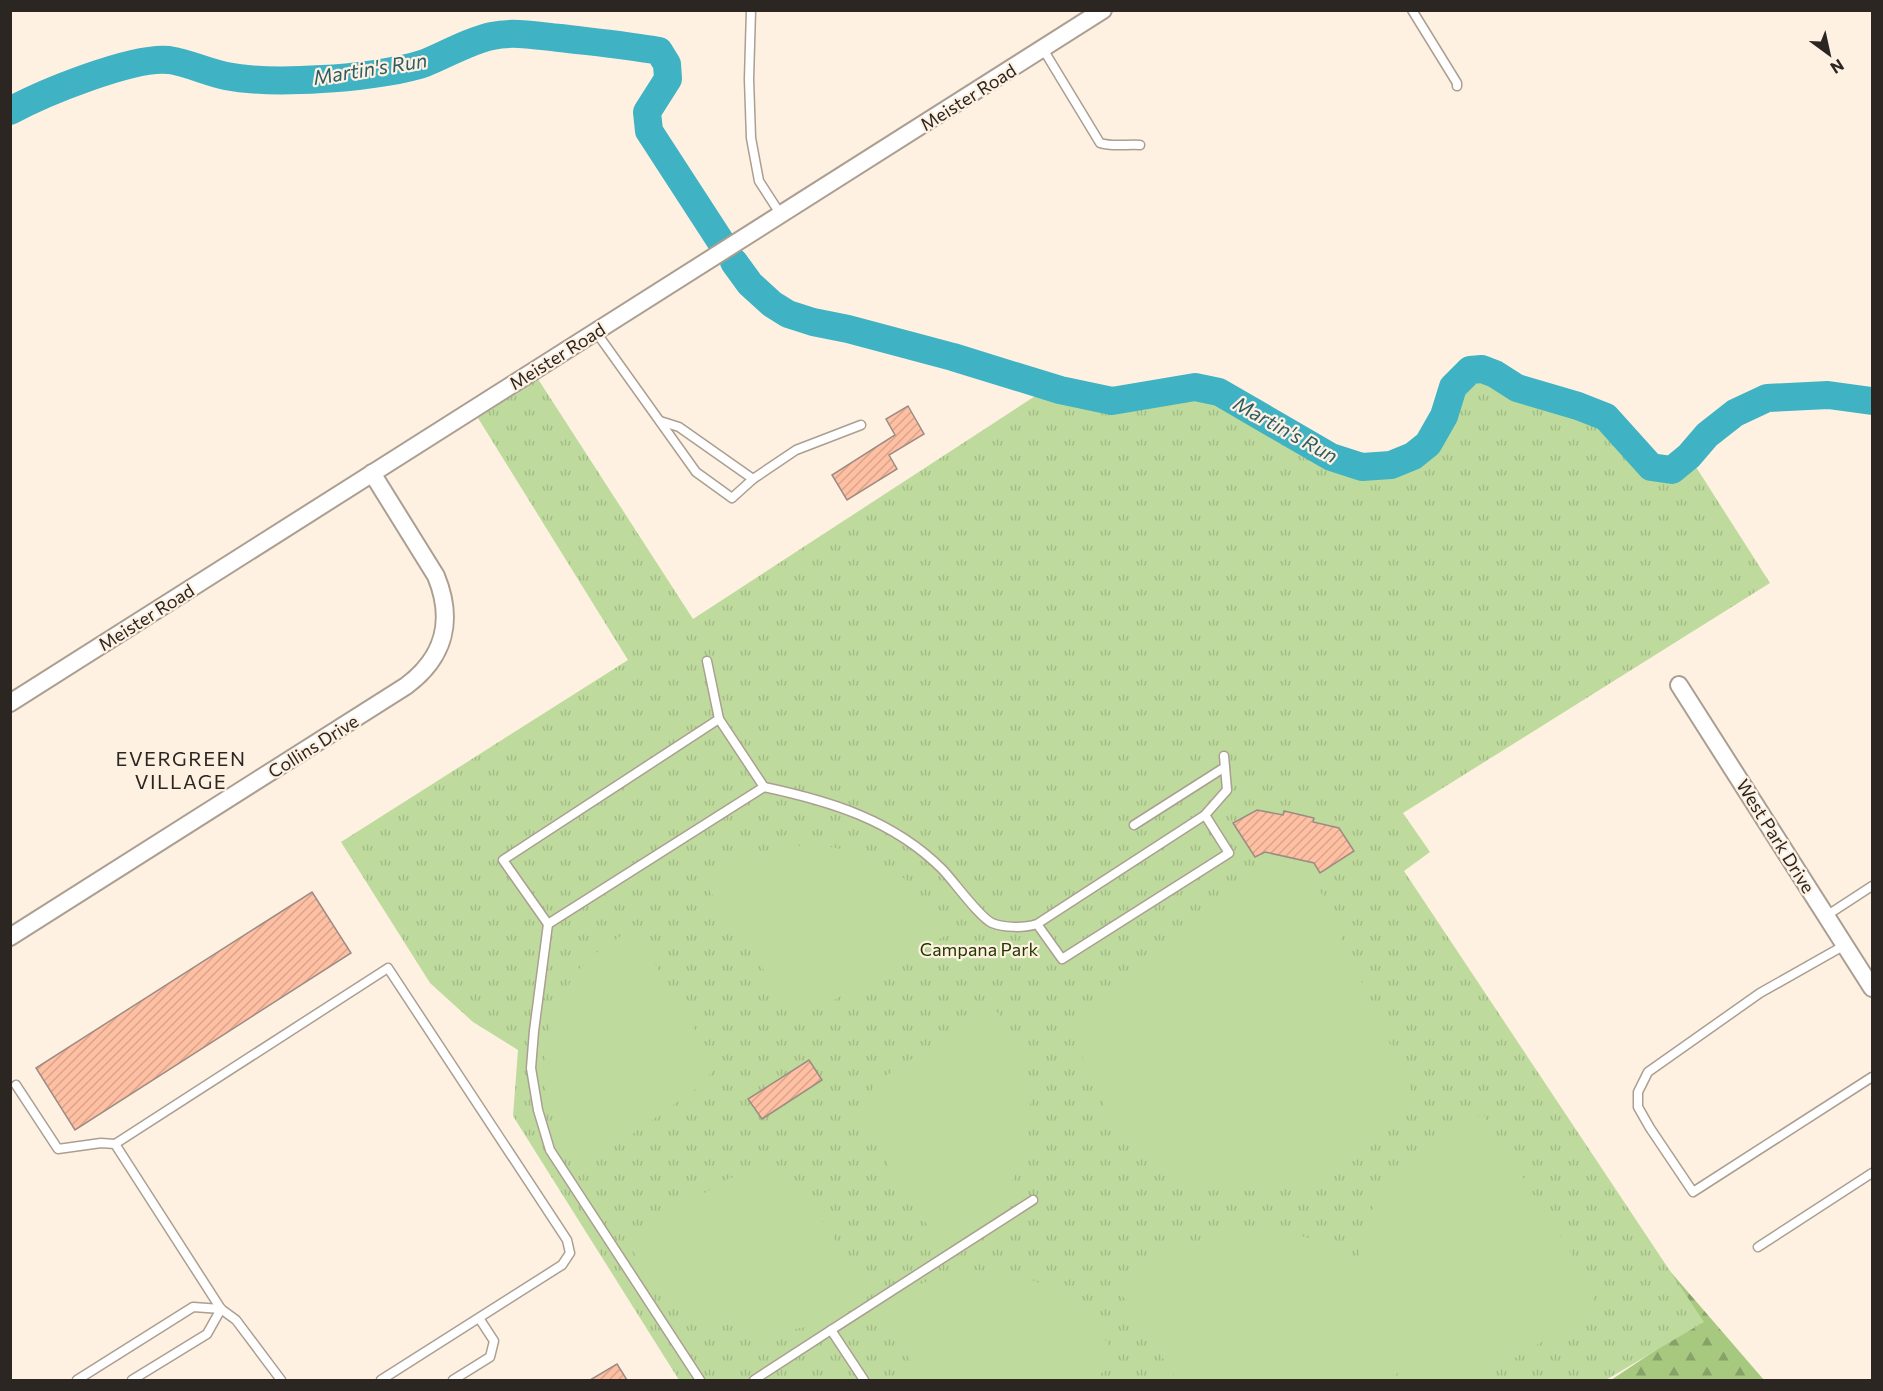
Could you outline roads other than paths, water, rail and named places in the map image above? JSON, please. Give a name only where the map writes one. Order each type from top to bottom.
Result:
[{"type":"street","name":"Meister Road","points":[[10,703],[1103,10]]},
{"type":"street","name":"Collins Drive","points":[[10,937],[406,686],[418,677],[432,660],[444,633],[445,604],[442,590],[436,576],[372,473]]},
{"type":"street","name":"West Park Drive","points":[[1679,685],[1872,988]]},
{"type":"lane","points":[[752,10],[749,79],[751,138],[759,180],[781,215]]},
{"type":"lane","points":[[1412,10],[1457,86]]},
{"type":"lane","points":[[1042,50],[1100,143],[1140,146]]},
{"type":"lane","points":[[596,332],[696,472],[732,498],[753,479],[796,450],[861,424]]},
{"type":"lane","points":[[660,421],[679,427],[753,479]]},
{"type":"lane","points":[[706,661],[719,720],[764,787],[818,799],[888,827],[918,848],[942,869],[991,923],[1024,928],[1037,924],[1205,815],[1227,790],[1224,756]]},
{"type":"lane","points":[[700,1380],[550,1150],[538,1110],[531,1068],[548,924],[503,860],[719,720]]},
{"type":"lane","points":[[1134,825],[1225,766]]},
{"type":"lane","points":[[548,924],[764,787]]},
{"type":"lane","points":[[1037,924],[1062,959],[1229,853],[1205,815]]},
{"type":"lane","points":[[1826,916],[1872,886]]},
{"type":"lane","points":[[1845,945],[1760,993],[1648,1072],[1638,1092],[1638,1107],[1693,1192],[1872,1077]]},
{"type":"lane","points":[[16,1086],[58,1149],[101,1143],[115,1144],[388,968],[567,1240],[570,1253],[562,1265],[381,1380]]},
{"type":"lane","points":[[115,1144],[221,1309],[236,1320],[281,1380]]},
{"type":"lane","points":[[1758,1247],[1872,1173]]},
{"type":"lane","points":[[754,1380],[1033,1200]]},
{"type":"lane","points":[[77,1380],[194,1307],[221,1309]]},
{"type":"lane","points":[[132,1380],[207,1334],[221,1309]]},
{"type":"lane","points":[[453,1380],[490,1357],[494,1341],[479,1318]]},
{"type":"lane","points":[[831,1330],[864,1380]]},
{"type":"waterway","name":"Martin's Run","points":[[10,111],[88,77],[153,60],[176,61],[237,78],[286,81],[346,77],[402,69],[425,63],[483,38],[500,35],[535,35],[659,51],[667,64],[668,79],[647,112],[649,131],[721,242]]},
{"type":"waterway","name":"Martin's Run","points":[[734,262],[750,284],[772,304],[788,314],[953,357],[1060,390],[1112,401],[1195,387],[1219,392],[1331,457],[1362,467],[1391,465],[1413,456],[1428,444],[1444,416],[1453,387],[1470,370],[1482,369],[1495,374],[1517,388],[1606,417],[1651,467],[1672,470],[1689,456],[1707,435],[1735,413],[1767,398],[1828,395],[1872,401]]},
{"type":"district","name":"EVERGREEN VILLAGE","points":[[181,770]]},
{"type":"park label","name":"Campana Park","points":[[979,949]]}]
